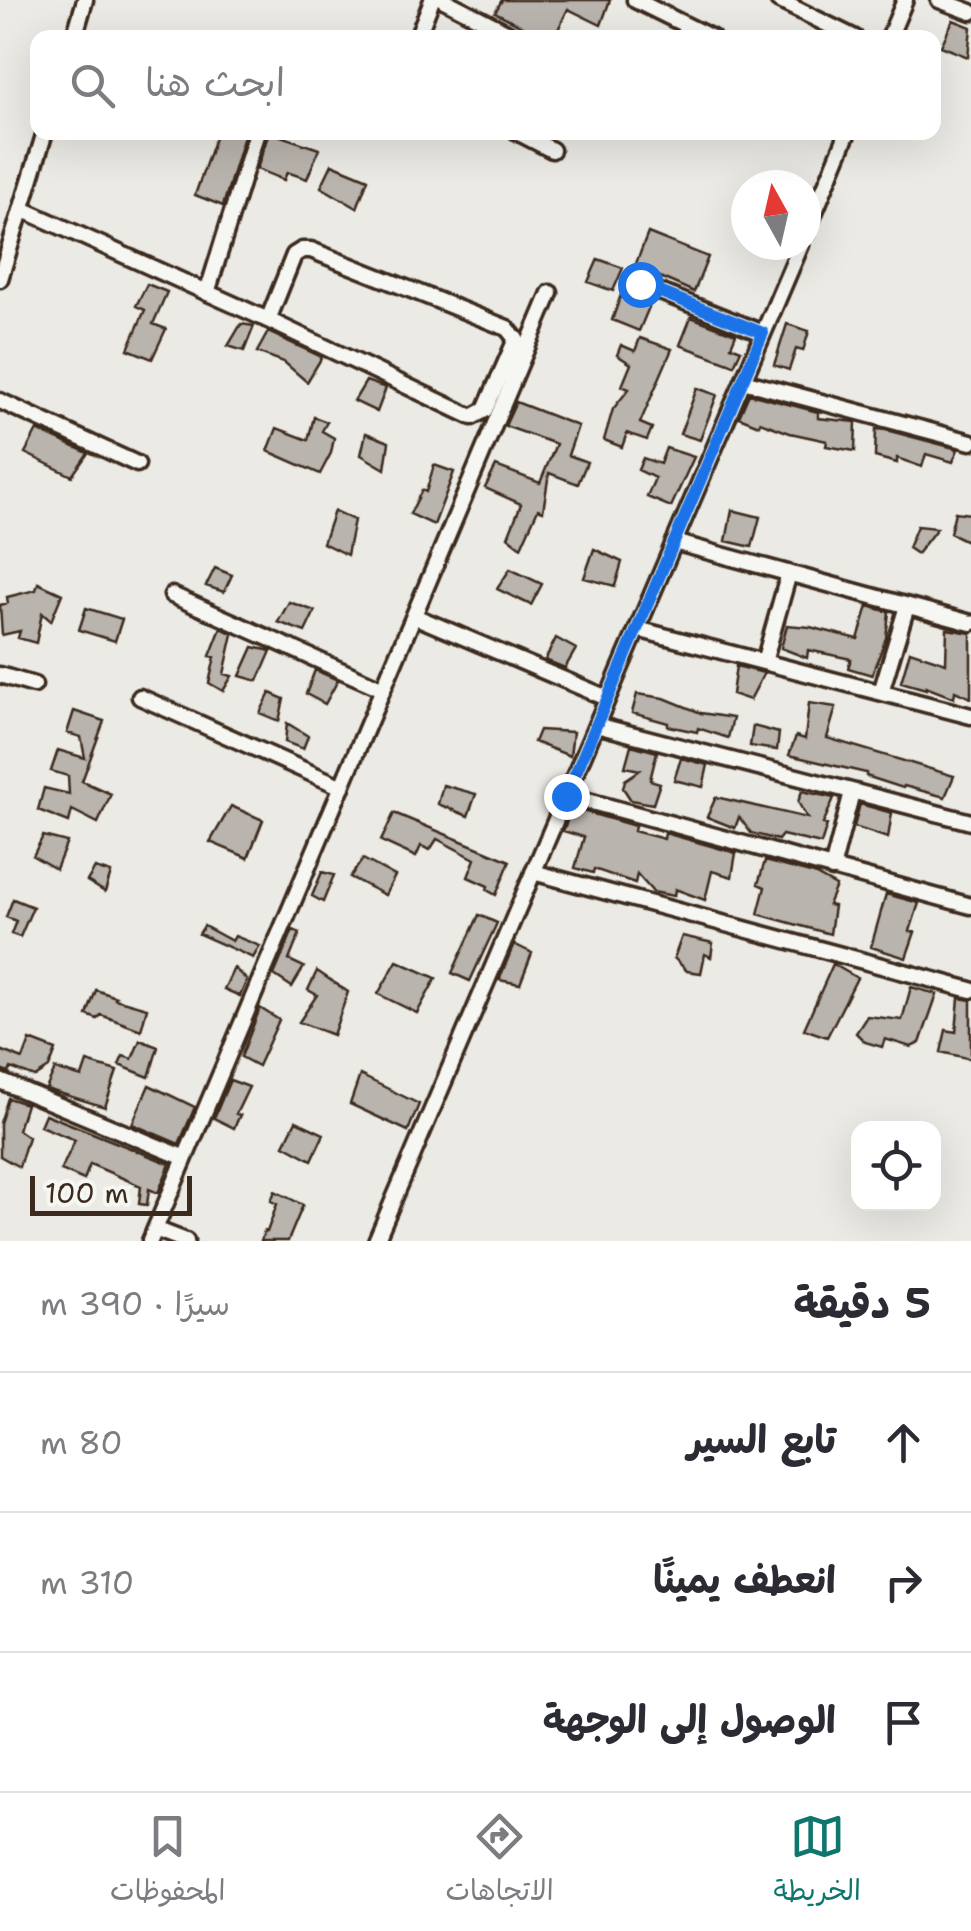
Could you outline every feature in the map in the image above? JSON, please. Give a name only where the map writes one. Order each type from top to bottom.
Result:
[{"type":"street","points":[[76,30],[85,0]]},
{"type":"street","points":[[419,30],[432,0]]},
{"type":"street","points":[[444,0],[502,30]]},
{"type":"street","points":[[635,0],[696,30]]},
{"type":"street","points":[[778,0],[839,30]]},
{"type":"street","points":[[892,30],[904,0]]},
{"type":"street","points":[[939,0],[971,12]]},
{"type":"street","points":[[0,279],[43,140]]},
{"type":"street","points":[[207,292],[254,140]]},
{"type":"street","points":[[533,140],[552,150]]},
{"type":"street","points":[[821,196],[845,140]]},
{"type":"street","points":[[22,209],[472,417],[485,410],[516,339],[507,328],[311,250],[294,255],[268,320]]},
{"type":"street","points":[[376,1241],[795,260]]},
{"type":"street","points":[[640,284],[763,333]]},
{"type":"street","points":[[186,1241],[152,1235],[550,293]]},
{"type":"street","points":[[743,382],[971,442]]},
{"type":"street","points":[[0,401],[137,464]]},
{"type":"street","points":[[674,542],[971,623]]},
{"type":"street","points":[[764,662],[789,574]]},
{"type":"street","points":[[172,595],[383,689]]},
{"type":"street","points":[[881,692],[907,606]]},
{"type":"street","points":[[414,616],[607,698]]},
{"type":"street","points":[[637,629],[971,716]]},
{"type":"street","points":[[0,675],[34,686]]},
{"type":"street","points":[[140,697],[342,787]]},
{"type":"street","points":[[596,725],[971,822]]},
{"type":"street","points":[[832,869],[852,792]]},
{"type":"street","points":[[566,796],[971,906]]},
{"type":"street","points":[[533,872],[971,990]]},
{"type":"street","points":[[0,1081],[185,1158]]},
{"type":"building","points":[[502,0],[610,0],[601,25],[568,9],[558,30],[530,30],[495,12]]},
{"type":"building","points":[[953,20],[971,27],[968,57],[941,46]]},
{"type":"building","points":[[214,140],[243,140],[223,206],[195,195]]},
{"type":"building","points":[[266,140],[293,140],[319,149],[307,179],[287,172],[284,180],[257,169]]},
{"type":"building","points":[[332,164],[368,179],[357,208],[321,187]]},
{"type":"building","points":[[648,233],[708,257],[694,292],[635,266]]},
{"type":"building","points":[[598,259],[623,268],[613,291],[588,282]]},
{"type":"building","points":[[147,284],[167,292],[153,324],[166,329],[152,359],[128,349],[145,310],[136,306]]},
{"type":"building","points":[[623,289],[652,300],[639,331],[612,320]]},
{"type":"building","points":[[691,317],[736,334],[731,346],[741,350],[734,365],[680,345]]},
{"type":"building","points":[[241,324],[254,326],[244,351],[228,346]]},
{"type":"building","points":[[787,324],[809,331],[803,351],[796,349],[789,370],[774,365]]},
{"type":"building","points":[[268,332],[322,357],[307,382],[284,362],[257,352]]},
{"type":"building","points":[[640,338],[672,349],[640,423],[652,428],[647,440],[627,433],[622,447],[604,440],[613,409],[629,389],[622,386],[631,364],[617,355],[621,345],[635,351]]},
{"type":"building","points":[[366,381],[386,388],[377,412],[354,401]]},
{"type":"building","points":[[697,388],[717,395],[700,440],[680,434]]},
{"type":"building","points":[[749,394],[818,412],[818,418],[856,422],[855,451],[826,446],[827,441],[739,417]]},
{"type":"building","points":[[516,402],[578,426],[568,455],[587,462],[578,484],[549,473],[543,511],[538,509],[521,547],[508,537],[521,504],[485,488],[496,466],[540,483],[556,444],[505,426]]},
{"type":"building","points":[[314,417],[327,422],[322,431],[334,438],[320,474],[268,451],[277,428],[308,440]]},
{"type":"building","points":[[876,429],[958,449],[953,462],[926,454],[922,467],[897,458],[897,463],[875,457]]},
{"type":"building","points":[[37,430],[88,453],[72,476],[25,453]]},
{"type":"building","points":[[366,433],[389,442],[385,469],[361,455]]},
{"type":"building","points":[[666,448],[694,457],[671,507],[647,497],[655,478],[638,470],[643,458],[660,464]]},
{"type":"building","points":[[434,465],[454,472],[434,525],[410,514],[422,490],[426,492]]},
{"type":"building","points":[[732,510],[760,517],[752,547],[726,541]]},
{"type":"building","points":[[334,511],[354,520],[347,555],[323,543]]},
{"type":"building","points":[[955,512],[971,514],[969,542],[950,533]]},
{"type":"building","points":[[917,526],[937,528],[917,554],[908,548]]},
{"type":"building","points":[[594,549],[622,562],[615,586],[584,578]]},
{"type":"building","points":[[215,568],[232,575],[224,592],[206,586]]},
{"type":"building","points":[[510,569],[542,584],[531,605],[497,589]]},
{"type":"building","points":[[38,583],[62,594],[51,621],[42,613],[36,643],[18,638],[20,631],[2,635],[0,605],[8,603],[7,597],[36,590]]},
{"type":"building","points":[[289,602],[315,611],[305,632],[278,622]]},
{"type":"building","points":[[868,606],[889,612],[886,638],[872,675],[848,668],[851,659],[808,650],[807,658],[781,648],[787,625],[858,639]]},
{"type":"building","points":[[86,608],[122,619],[115,641],[79,630]]},
{"type":"building","points":[[221,628],[233,634],[224,674],[232,676],[223,691],[209,683],[215,657],[210,656]]},
{"type":"building","points":[[947,629],[971,633],[971,698],[955,691],[954,698],[901,682],[910,651],[946,663]]},
{"type":"building","points":[[556,638],[576,649],[565,668],[545,660]]},
{"type":"building","points":[[253,647],[271,651],[258,681],[240,676]]},
{"type":"building","points":[[736,666],[764,673],[750,700],[732,694]]},
{"type":"building","points":[[315,670],[338,680],[325,704],[306,694]]},
{"type":"building","points":[[270,693],[284,699],[279,721],[260,713]]},
{"type":"building","points":[[637,694],[733,718],[728,738],[698,728],[697,732],[668,726],[632,713]]},
{"type":"building","points":[[809,703],[836,707],[827,738],[954,776],[945,797],[789,755],[796,736],[805,739]]},
{"type":"building","points":[[74,711],[104,721],[82,781],[111,794],[98,823],[72,810],[69,822],[38,810],[44,788],[69,794],[68,776],[51,771],[58,750],[85,758],[81,737],[67,733]]},
{"type":"building","points":[[287,723],[308,736],[303,749],[285,742]]},
{"type":"building","points":[[753,726],[779,733],[777,750],[750,746]]},
{"type":"building","points":[[539,730],[573,732],[570,756],[534,742]]},
{"type":"building","points":[[631,745],[657,752],[650,780],[660,783],[653,804],[631,800],[623,788],[625,780],[640,770],[625,767]]},
{"type":"building","points":[[681,758],[708,765],[703,787],[674,780]]},
{"type":"building","points":[[443,785],[476,794],[468,816],[438,804]]},
{"type":"building","points":[[802,791],[834,798],[823,824],[827,825],[821,844],[751,833],[739,817],[735,828],[707,817],[716,797],[807,818],[798,802]]},
{"type":"building","points":[[860,804],[892,813],[888,838],[854,827]]},
{"type":"building","points":[[231,806],[263,820],[248,858],[210,842]]},
{"type":"building","points":[[572,808],[635,826],[634,831],[664,839],[665,833],[736,853],[732,877],[712,871],[705,900],[675,889],[674,896],[653,892],[637,874],[635,883],[594,869],[593,873],[575,868],[584,837],[563,831]]},
{"type":"building","points":[[394,813],[510,861],[496,895],[487,890],[488,886],[468,877],[475,859],[437,839],[430,850],[421,846],[416,857],[381,841]]},
{"type":"building","points":[[43,836],[67,842],[56,869],[33,856]]},
{"type":"building","points":[[363,859],[395,876],[385,895],[350,877]]},
{"type":"building","points":[[765,861],[814,874],[836,886],[828,905],[834,906],[830,934],[758,914],[765,887],[758,884]]},
{"type":"building","points":[[95,868],[111,873],[105,892],[87,881]]},
{"type":"building","points":[[322,872],[334,875],[323,902],[312,896]]},
{"type":"building","points":[[886,894],[919,903],[906,958],[871,947]]},
{"type":"building","points":[[13,899],[33,907],[20,937],[11,934],[16,921],[6,917]]},
{"type":"building","points":[[479,915],[497,923],[470,981],[452,973]]},
{"type":"building","points":[[204,926],[232,941],[235,936],[260,946],[253,958],[199,934]]},
{"type":"building","points":[[293,930],[300,933],[289,960],[304,967],[292,987],[274,975]]},
{"type":"building","points":[[682,936],[713,943],[711,957],[705,954],[701,973],[687,971],[674,958]]},
{"type":"building","points":[[514,944],[532,953],[520,984],[499,980]]},
{"type":"building","points":[[397,961],[436,978],[417,1013],[378,994]]},
{"type":"building","points":[[833,964],[857,978],[827,1037],[804,1029]]},
{"type":"building","points":[[234,968],[247,980],[240,996],[224,989]]},
{"type":"building","points":[[317,971],[348,992],[333,1035],[299,1022],[317,995],[308,990]]},
{"type":"building","points":[[911,987],[937,994],[920,1043],[911,1047],[885,1039],[882,1047],[865,1042],[856,1033],[867,1016],[902,1020]]},
{"type":"building","points":[[96,990],[147,1008],[141,1030],[101,1015],[97,1019],[87,1015]]},
{"type":"building","points":[[959,998],[971,1000],[971,1059],[941,1052],[946,1030],[956,1032]]},
{"type":"building","points":[[260,1008],[279,1020],[258,1066],[241,1057]]},
{"type":"building","points":[[30,1040],[56,1050],[49,1068],[35,1077],[11,1068],[9,1073],[0,1070],[0,1050],[23,1059]]},
{"type":"building","points":[[140,1040],[158,1047],[149,1077],[119,1065],[123,1056],[132,1059]]},
{"type":"building","points":[[87,1062],[117,1071],[105,1107],[46,1089],[55,1069],[82,1077]]},
{"type":"building","points":[[360,1075],[419,1104],[408,1131],[350,1104]]},
{"type":"building","points":[[230,1080],[249,1087],[234,1128],[214,1118]]},
{"type":"building","points":[[149,1085],[195,1107],[179,1144],[132,1124]]},
{"type":"building","points":[[8,1098],[26,1104],[18,1130],[28,1137],[19,1167],[0,1156],[0,1123]]},
{"type":"building","points":[[45,1114],[170,1164],[158,1193],[149,1189],[147,1205],[139,1204],[141,1186],[90,1164],[84,1180],[61,1170],[75,1140],[40,1126]]},
{"type":"building","points":[[296,1121],[324,1134],[312,1160],[284,1145]]},
{"type":"building","points":[[275,1191],[303,1205],[288,1241],[261,1241],[277,1204],[271,1201]]},
{"type":"route","points":[[566,796],[763,333],[640,284]]}]
